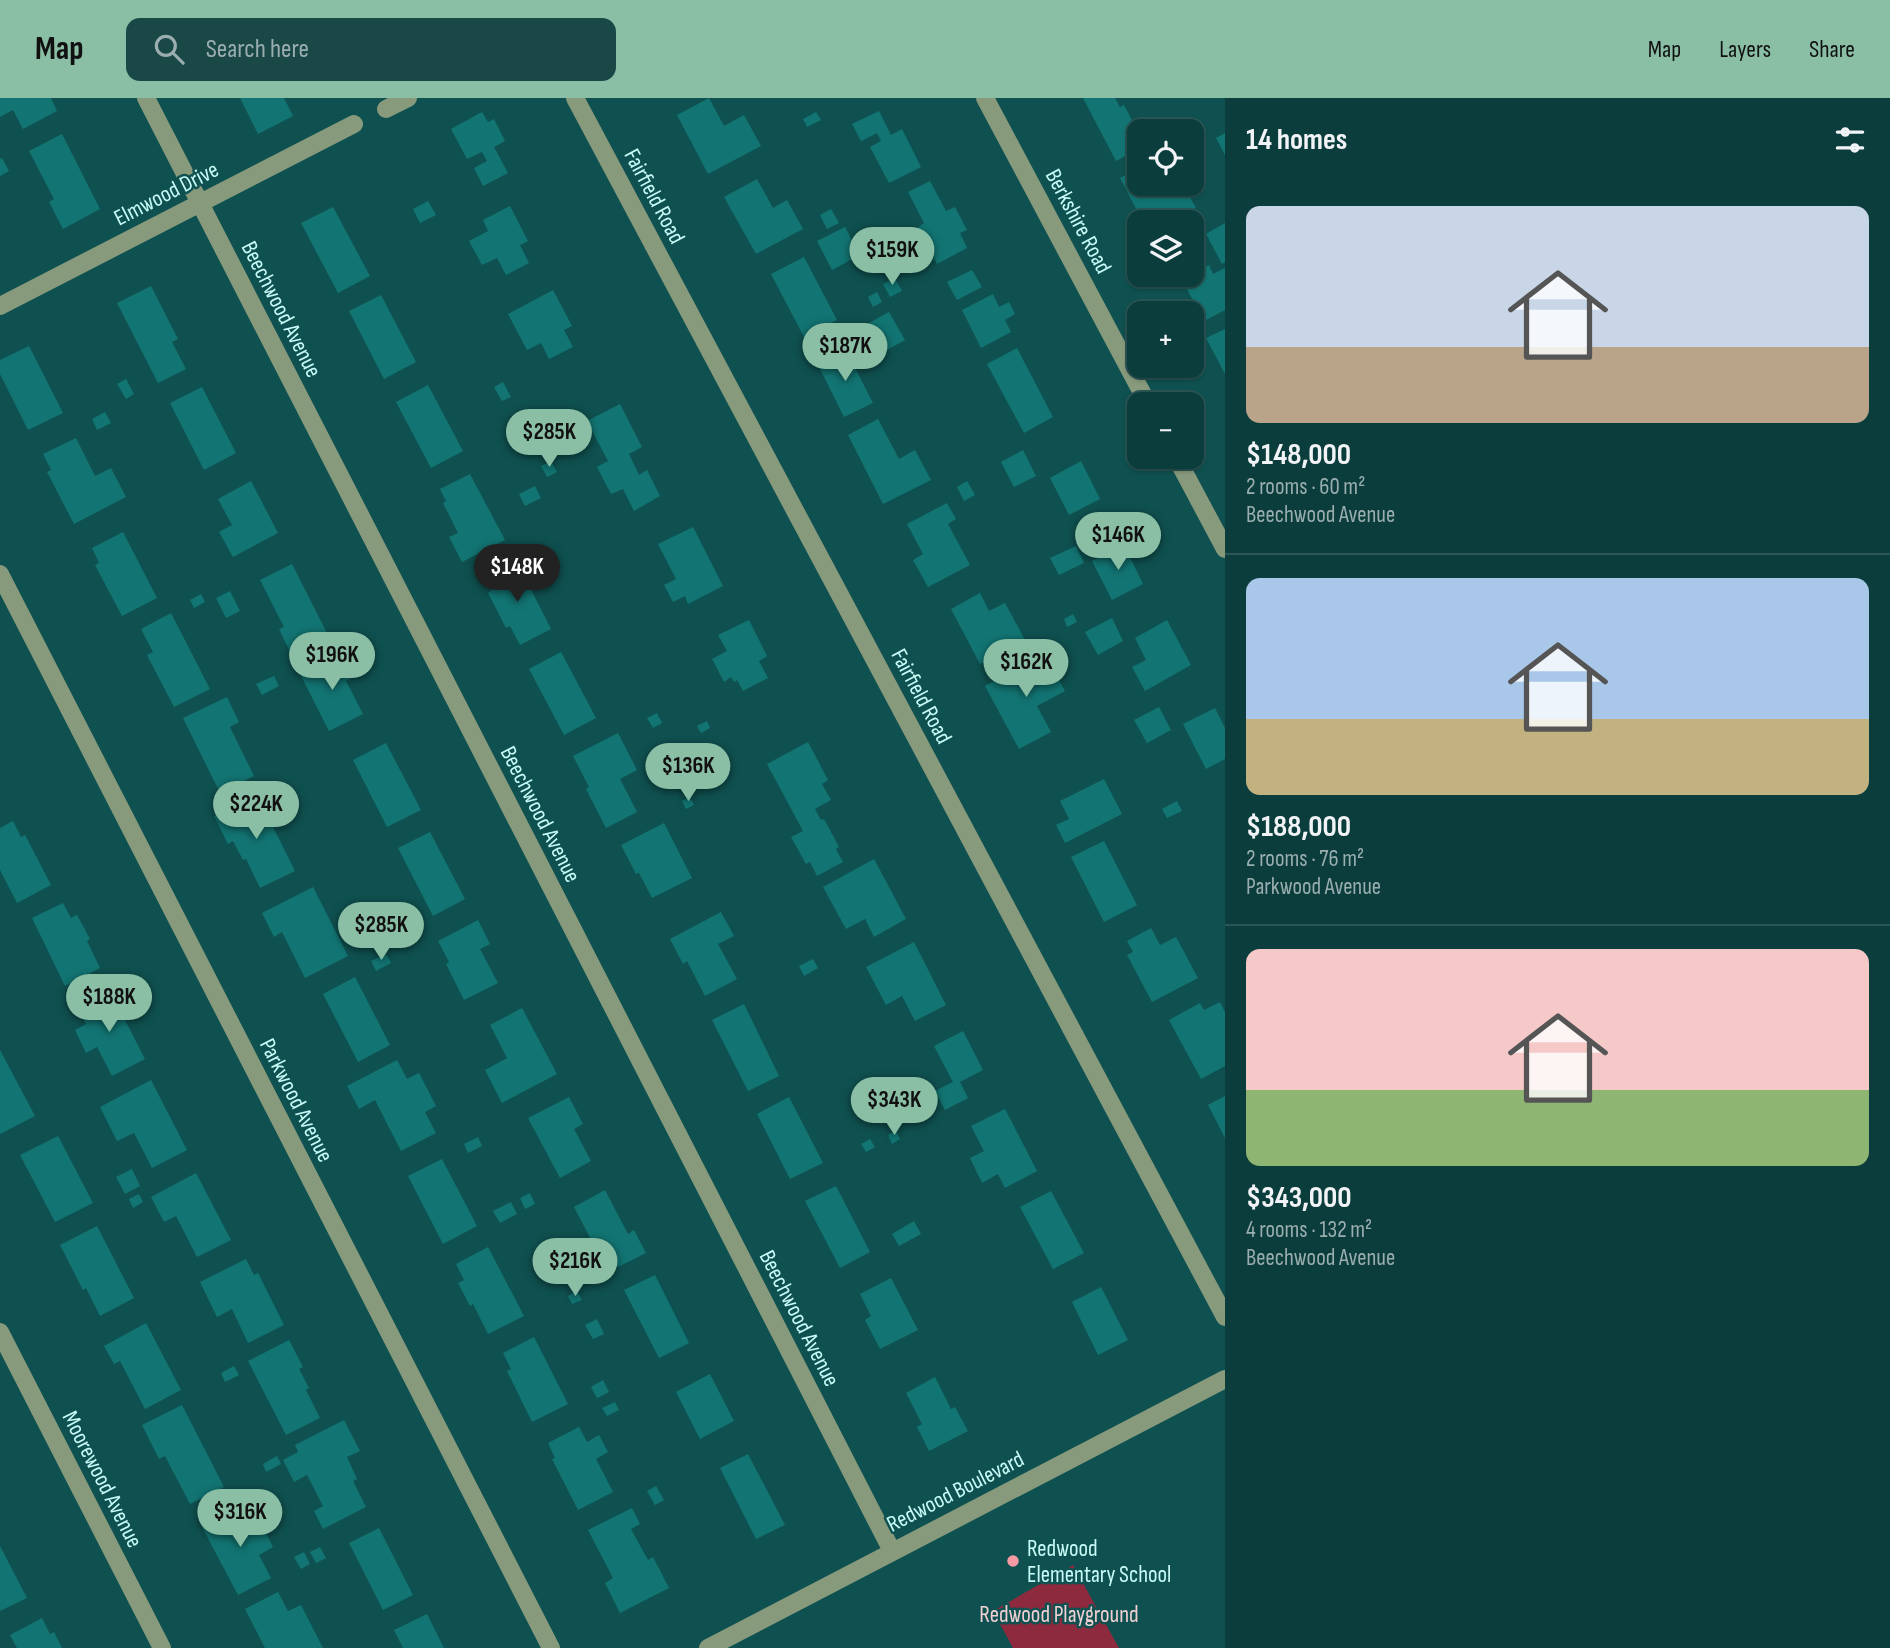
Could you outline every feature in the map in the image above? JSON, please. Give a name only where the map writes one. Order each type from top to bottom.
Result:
[{"type":"street","name":"Beechwood Avenue","points":[[146,98],[892,1551]]},
{"type":"street","points":[[386,109],[408,98]]},
{"type":"street","name":"Fairfield Road","points":[[575,98],[1225,1317]]},
{"type":"street","name":"Berkshire Road","points":[[985,98],[1142,392]]},
{"type":"street","name":"Elmwood Drive","points":[[0,306],[354,124]]},
{"type":"street","points":[[1182,469],[1225,549]]},
{"type":"street","name":"Parkwood Avenue","points":[[0,574],[551,1648]]},
{"type":"street","name":"Moorewood Avenue","points":[[0,1332],[162,1648]]},
{"type":"street","name":"Redwood Boulevard","points":[[708,1648],[1225,1379]]},
{"type":"green space","name":"Redwood Playground","points":[[1073,1565],[1119,1648],[1013,1648],[993,1611]]},
{"type":"building","points":[[0,98],[51,98],[57,111],[23,129],[13,110],[0,117]]},
{"type":"building","points":[[240,98],[284,98],[293,116],[258,134]]},
{"type":"building","points":[[709,98],[724,126],[744,115],[761,146],[708,174],[677,115]]},
{"type":"building","points":[[1083,98],[1115,98],[1120,107],[1124,105],[1131,119],[1127,119],[1127,155],[1116,161]]},
{"type":"building","points":[[879,111],[891,135],[902,129],[921,167],[889,183],[870,147],[881,141],[877,133],[861,141],[852,124]]},
{"type":"building","points":[[482,112],[488,122],[494,119],[505,141],[494,147],[508,173],[483,186],[474,168],[487,161],[482,152],[467,159],[451,129]]},
{"type":"building","points":[[816,112],[821,120],[807,127],[803,119]]},
{"type":"building","points":[[1225,133],[1225,155],[1216,138]]},
{"type":"building","points":[[62,134],[100,209],[63,229],[49,202],[54,199],[29,151]]},
{"type":"building","points":[[2,158],[9,171],[0,176],[0,159]]},
{"type":"building","points":[[1127,174],[1127,191],[1120,178]]},
{"type":"building","points":[[757,179],[773,208],[787,200],[803,229],[756,254],[724,197]]},
{"type":"building","points":[[930,181],[946,211],[955,207],[967,230],[960,233],[967,248],[937,264],[918,227],[924,223],[908,192]]},
{"type":"building","points":[[1129,196],[1190,196],[1196,208],[1192,210],[1137,210]]},
{"type":"building","points":[[428,201],[436,215],[420,223],[413,209]]},
{"type":"building","points":[[510,206],[528,241],[520,245],[529,263],[506,275],[497,258],[482,265],[469,241],[488,231],[483,220]]},
{"type":"building","points":[[333,207],[370,276],[338,293],[301,223]]},
{"type":"building","points":[[831,209],[839,223],[827,229],[820,215]]},
{"type":"building","points":[[1225,223],[1225,262],[1222,264],[1206,234]]},
{"type":"building","points":[[845,227],[860,255],[832,270],[817,241]]},
{"type":"building","points":[[804,257],[837,320],[804,337],[771,274]]},
{"type":"building","points":[[1209,265],[1213,274],[1225,268],[1225,310],[1204,321],[1204,301],[1193,301],[1186,287],[1204,287],[1204,268]]},
{"type":"building","points":[[972,270],[982,287],[957,300],[947,282]]},
{"type":"building","points":[[895,278],[902,291],[890,297],[883,284]]},
{"type":"building","points":[[151,286],[178,339],[172,342],[186,369],[158,383],[117,303]]},
{"type":"building","points":[[553,290],[572,326],[564,330],[573,347],[549,359],[541,343],[527,350],[508,314]]},
{"type":"building","points":[[877,292],[882,302],[873,307],[868,297]]},
{"type":"building","points":[[993,294],[999,307],[1009,302],[1015,314],[1005,320],[1011,332],[981,348],[962,310]]},
{"type":"building","points":[[381,295],[416,362],[384,379],[349,311]]},
{"type":"building","points":[[889,312],[905,340],[876,356],[860,328]]},
{"type":"building","points":[[1225,329],[1225,374],[1206,338]]},
{"type":"building","points":[[29,346],[63,413],[28,430],[0,374],[0,360]]},
{"type":"building","points":[[845,348],[873,403],[844,417],[817,363]]},
{"type":"building","points":[[1017,348],[1053,417],[1024,433],[987,364]]},
{"type":"building","points":[[126,379],[134,394],[126,399],[117,384]]},
{"type":"building","points":[[503,382],[511,397],[502,401],[494,387]]},
{"type":"building","points":[[428,385],[463,451],[431,468],[396,402]]},
{"type":"building","points":[[202,387],[236,453],[204,470],[170,403]]},
{"type":"building","points":[[620,404],[642,447],[629,454],[639,475],[647,470],[660,496],[634,511],[623,489],[611,494],[597,467],[608,461],[587,421]]},
{"type":"building","points":[[105,412],[111,423],[97,430],[92,419]]},
{"type":"building","points":[[878,419],[899,459],[915,450],[931,480],[883,504],[848,435]]},
{"type":"building","points":[[76,438],[95,476],[111,468],[126,497],[74,524],[47,472],[51,470],[43,454]]},
{"type":"building","points":[[1023,450],[1036,476],[1014,487],[1001,462]]},
{"type":"building","points":[[551,461],[557,472],[547,477],[541,466]]},
{"type":"building","points":[[1081,461],[1100,499],[1069,515],[1050,478]]},
{"type":"building","points":[[470,474],[505,540],[462,562],[449,537],[458,533],[443,503],[446,501],[440,489]]},
{"type":"building","points":[[251,481],[278,533],[233,557],[219,532],[232,525],[218,499]]},
{"type":"building","points":[[967,481],[975,495],[964,501],[957,487]]},
{"type":"building","points":[[535,486],[541,498],[525,506],[519,494]]},
{"type":"building","points":[[947,503],[956,519],[948,524],[970,565],[928,587],[913,560],[923,554],[907,524]]},
{"type":"building","points":[[693,527],[723,586],[688,604],[685,596],[673,602],[664,585],[676,579],[658,544]]},
{"type":"building","points":[[123,532],[157,598],[122,616],[95,565],[99,563],[92,548]]},
{"type":"building","points":[[1124,545],[1143,584],[1112,600],[1092,561]]},
{"type":"building","points":[[1076,546],[1084,563],[1059,575],[1050,558]]},
{"type":"building","points":[[517,562],[551,629],[520,645],[510,626],[506,628],[488,593],[492,590],[486,578]]},
{"type":"building","points":[[292,564],[328,635],[291,654],[279,629],[284,627],[260,580]]},
{"type":"building","points":[[230,591],[240,611],[226,618],[216,598]]},
{"type":"building","points":[[980,593],[989,611],[1005,603],[1025,640],[980,664],[951,609]]},
{"type":"building","points":[[201,594],[205,602],[194,608],[190,600]]},
{"type":"building","points":[[171,613],[210,689],[174,707],[147,655],[153,652],[141,629]]},
{"type":"building","points":[[1073,614],[1077,622],[1067,627],[1064,619]]},
{"type":"building","points":[[1112,618],[1123,641],[1098,655],[1085,632]]},
{"type":"building","points":[[749,620],[767,656],[759,661],[768,678],[743,691],[737,680],[734,682],[731,677],[724,682],[712,659],[727,651],[718,635]]},
{"type":"building","points":[[1167,620],[1191,665],[1145,691],[1132,667],[1146,660],[1135,638]]},
{"type":"building","points":[[561,652],[596,718],[564,735],[529,669]]},
{"type":"building","points":[[341,653],[353,677],[346,681],[363,714],[329,731],[300,674]]},
{"type":"building","points":[[1045,654],[1065,691],[1037,706],[1051,732],[1019,749],[985,686]]},
{"type":"building","points":[[274,676],[279,686],[262,695],[256,684]]},
{"type":"building","points":[[227,697],[239,722],[230,727],[254,776],[220,793],[183,718]]},
{"type":"building","points":[[1159,707],[1171,730],[1147,743],[1134,720]]},
{"type":"building","points":[[1215,708],[1225,728],[1225,759],[1206,769],[1183,724]]},
{"type":"building","points":[[657,713],[662,723],[653,728],[647,718]]},
{"type":"building","points":[[707,721],[710,728],[701,733],[697,726]]},
{"type":"building","points":[[618,733],[637,770],[620,779],[637,812],[606,828],[573,756]]},
{"type":"building","points":[[808,742],[828,780],[822,784],[831,800],[815,809],[821,820],[824,819],[839,847],[836,849],[843,862],[817,876],[810,862],[806,864],[791,837],[803,831],[767,764]]},
{"type":"building","points":[[386,743],[421,810],[387,827],[353,760]]},
{"type":"building","points":[[713,746],[719,759],[697,770],[691,757]]},
{"type":"building","points":[[1104,779],[1122,814],[1065,843],[1056,825],[1069,819],[1060,801]]},
{"type":"building","points":[[257,795],[295,871],[260,888],[246,859],[243,860],[233,841],[228,844],[214,816]]},
{"type":"building","points":[[690,797],[694,805],[686,809],[682,801]]},
{"type":"building","points":[[1177,801],[1182,811],[1167,818],[1162,809]]},
{"type":"building","points":[[13,821],[21,837],[25,835],[51,885],[17,903],[0,870],[0,828]]},
{"type":"building","points":[[664,823],[692,878],[652,898],[621,845]]},
{"type":"building","points":[[430,832],[465,899],[433,916],[398,848]]},
{"type":"building","points":[[1104,841],[1137,905],[1104,922],[1071,857]]},
{"type":"building","points":[[874,859],[906,919],[874,937],[865,919],[846,929],[823,887]]},
{"type":"building","points":[[313,887],[348,956],[305,978],[282,932],[274,937],[262,913]]},
{"type":"building","points":[[63,903],[71,918],[77,915],[90,939],[87,941],[100,968],[65,986],[32,918]]},
{"type":"building","points":[[721,912],[734,936],[718,944],[737,979],[705,996],[687,961],[683,964],[670,939]]},
{"type":"building","points":[[478,920],[490,944],[480,949],[498,983],[464,1000],[438,941]]},
{"type":"building","points":[[1151,928],[1160,945],[1176,937],[1198,978],[1152,1002],[1127,955],[1133,952],[1127,941]]},
{"type":"building","points":[[914,942],[946,1005],[915,1021],[902,996],[886,1005],[866,967]]},
{"type":"building","points":[[386,954],[391,963],[376,971],[371,961]]},
{"type":"building","points":[[813,959],[818,968],[804,976],[799,966]]},
{"type":"building","points":[[355,977],[390,1045],[358,1062],[323,994]]},
{"type":"building","points":[[110,991],[145,1059],[112,1076],[97,1047],[86,1053],[75,1030],[86,1024],[78,1008]]},
{"type":"building","points":[[1220,1002],[1225,1012],[1225,1066],[1201,1079],[1169,1020],[1200,1003],[1204,1010]]},
{"type":"building","points":[[744,1004],[779,1076],[748,1091],[712,1020]]},
{"type":"building","points":[[522,1008],[557,1074],[502,1103],[485,1070],[507,1058],[490,1025]]},
{"type":"building","points":[[963,1031],[983,1070],[960,1082],[968,1098],[945,1110],[935,1091],[953,1082],[934,1046]]},
{"type":"building","points":[[0,1050],[35,1116],[0,1134]]},
{"type":"building","points":[[397,1060],[407,1079],[419,1073],[436,1106],[425,1112],[436,1133],[401,1151],[375,1100],[359,1109],[347,1086]]},
{"type":"building","points":[[151,1080],[187,1150],[152,1168],[134,1133],[117,1141],[100,1107]]},
{"type":"building","points":[[1225,1096],[1225,1138],[1208,1105]]},
{"type":"building","points":[[569,1097],[583,1124],[574,1129],[591,1161],[560,1178],[528,1118]]},
{"type":"building","points":[[789,1097],[823,1163],[790,1179],[757,1114]]},
{"type":"building","points":[[1005,1109],[1037,1171],[1005,1188],[998,1174],[982,1183],[970,1158],[984,1151],[971,1126]]},
{"type":"building","points":[[896,1131],[900,1139],[892,1144],[888,1135]]},
{"type":"building","points":[[58,1136],[93,1203],[55,1222],[20,1155]]},
{"type":"building","points":[[478,1137],[482,1146],[468,1153],[464,1144]]},
{"type":"building","points":[[870,1139],[875,1147],[866,1152],[861,1144]]},
{"type":"building","points":[[442,1159],[477,1226],[443,1244],[408,1176]]},
{"type":"building","points":[[132,1169],[140,1186],[125,1194],[116,1177]]},
{"type":"building","points":[[196,1173],[231,1240],[197,1257],[176,1216],[164,1222],[151,1197]]},
{"type":"building","points":[[836,1186],[870,1252],[840,1268],[805,1201]]},
{"type":"building","points":[[605,1190],[628,1234],[634,1230],[646,1253],[608,1272],[574,1207]]},
{"type":"building","points":[[1051,1191],[1084,1253],[1053,1269],[1020,1207]]},
{"type":"building","points":[[530,1193],[535,1204],[525,1209],[520,1198]]},
{"type":"building","points":[[139,1194],[143,1202],[133,1208],[129,1199]]},
{"type":"building","points":[[511,1202],[517,1214],[500,1223],[493,1211]]},
{"type":"building","points":[[914,1221],[921,1234],[899,1246],[892,1234]]},
{"type":"building","points":[[97,1226],[134,1298],[100,1316],[60,1245]]},
{"type":"building","points":[[488,1247],[524,1316],[488,1334],[473,1304],[470,1306],[458,1283],[464,1280],[456,1264]]},
{"type":"building","points":[[246,1259],[254,1275],[258,1273],[284,1325],[248,1343],[232,1309],[217,1317],[200,1282]]},
{"type":"building","points":[[655,1275],[689,1343],[659,1358],[624,1290]]},
{"type":"building","points":[[891,1278],[918,1330],[880,1349],[865,1320],[871,1316],[860,1294]]},
{"type":"building","points":[[1101,1287],[1128,1340],[1098,1355],[1072,1302]]},
{"type":"building","points":[[577,1291],[582,1300],[572,1304],[568,1296]]},
{"type":"building","points":[[597,1319],[604,1334],[593,1339],[585,1325]]},
{"type":"building","points":[[146,1323],[181,1390],[145,1409],[120,1361],[114,1364],[104,1346]]},
{"type":"building","points":[[534,1337],[568,1404],[532,1422],[507,1371],[511,1369],[503,1353]]},
{"type":"building","points":[[289,1340],[303,1367],[299,1369],[309,1388],[306,1390],[320,1418],[286,1435],[248,1361]]},
{"type":"building","points":[[234,1366],[239,1375],[225,1382],[221,1373]]},
{"type":"building","points":[[710,1374],[734,1421],[700,1439],[676,1392]]},
{"type":"building","points":[[935,1377],[951,1409],[955,1407],[968,1431],[929,1451],[917,1427],[922,1424],[906,1393]]},
{"type":"building","points":[[603,1380],[609,1392],[597,1398],[591,1387]]},
{"type":"building","points":[[615,1402],[619,1410],[607,1416],[602,1408]]},
{"type":"building","points":[[182,1405],[224,1487],[190,1504],[165,1456],[159,1459],[142,1425]]},
{"type":"building","points":[[344,1420],[360,1451],[347,1457],[357,1479],[353,1481],[366,1507],[323,1529],[314,1511],[323,1506],[307,1475],[294,1482],[283,1460],[298,1452],[295,1445]]},
{"type":"building","points":[[579,1427],[587,1442],[599,1435],[608,1452],[596,1459],[613,1492],[578,1510],[552,1459],[555,1458],[548,1443]]},
{"type":"building","points":[[748,1454],[785,1525],[756,1539],[720,1468]]},
{"type":"building","points":[[277,1456],[281,1464],[266,1472],[263,1464]]},
{"type":"building","points":[[656,1486],[664,1500],[655,1505],[647,1491]]},
{"type":"building","points":[[632,1508],[640,1524],[631,1529],[648,1560],[653,1557],[669,1588],[620,1613],[605,1583],[613,1578],[588,1530]]},
{"type":"building","points":[[238,1509],[243,1520],[256,1513],[273,1547],[259,1555],[271,1578],[238,1595],[202,1527]]},
{"type":"building","points":[[379,1528],[413,1595],[383,1610],[349,1543]]},
{"type":"building","points":[[0,1546],[27,1598],[0,1611]]},
{"type":"building","points":[[320,1547],[326,1558],[316,1563],[310,1552]]},
{"type":"building","points":[[304,1552],[310,1564],[301,1569],[294,1557]]},
{"type":"building","points":[[278,1592],[288,1611],[301,1605],[323,1648],[265,1648],[245,1609]]},
{"type":"building","points":[[427,1614],[444,1648],[403,1648],[394,1630]]},
{"type":"building","points":[[42,1618],[50,1634],[54,1632],[62,1648],[17,1648],[10,1635]]},
{"type":"place","name":"Redwood Elementary School","points":[[1013,1561]]}]
